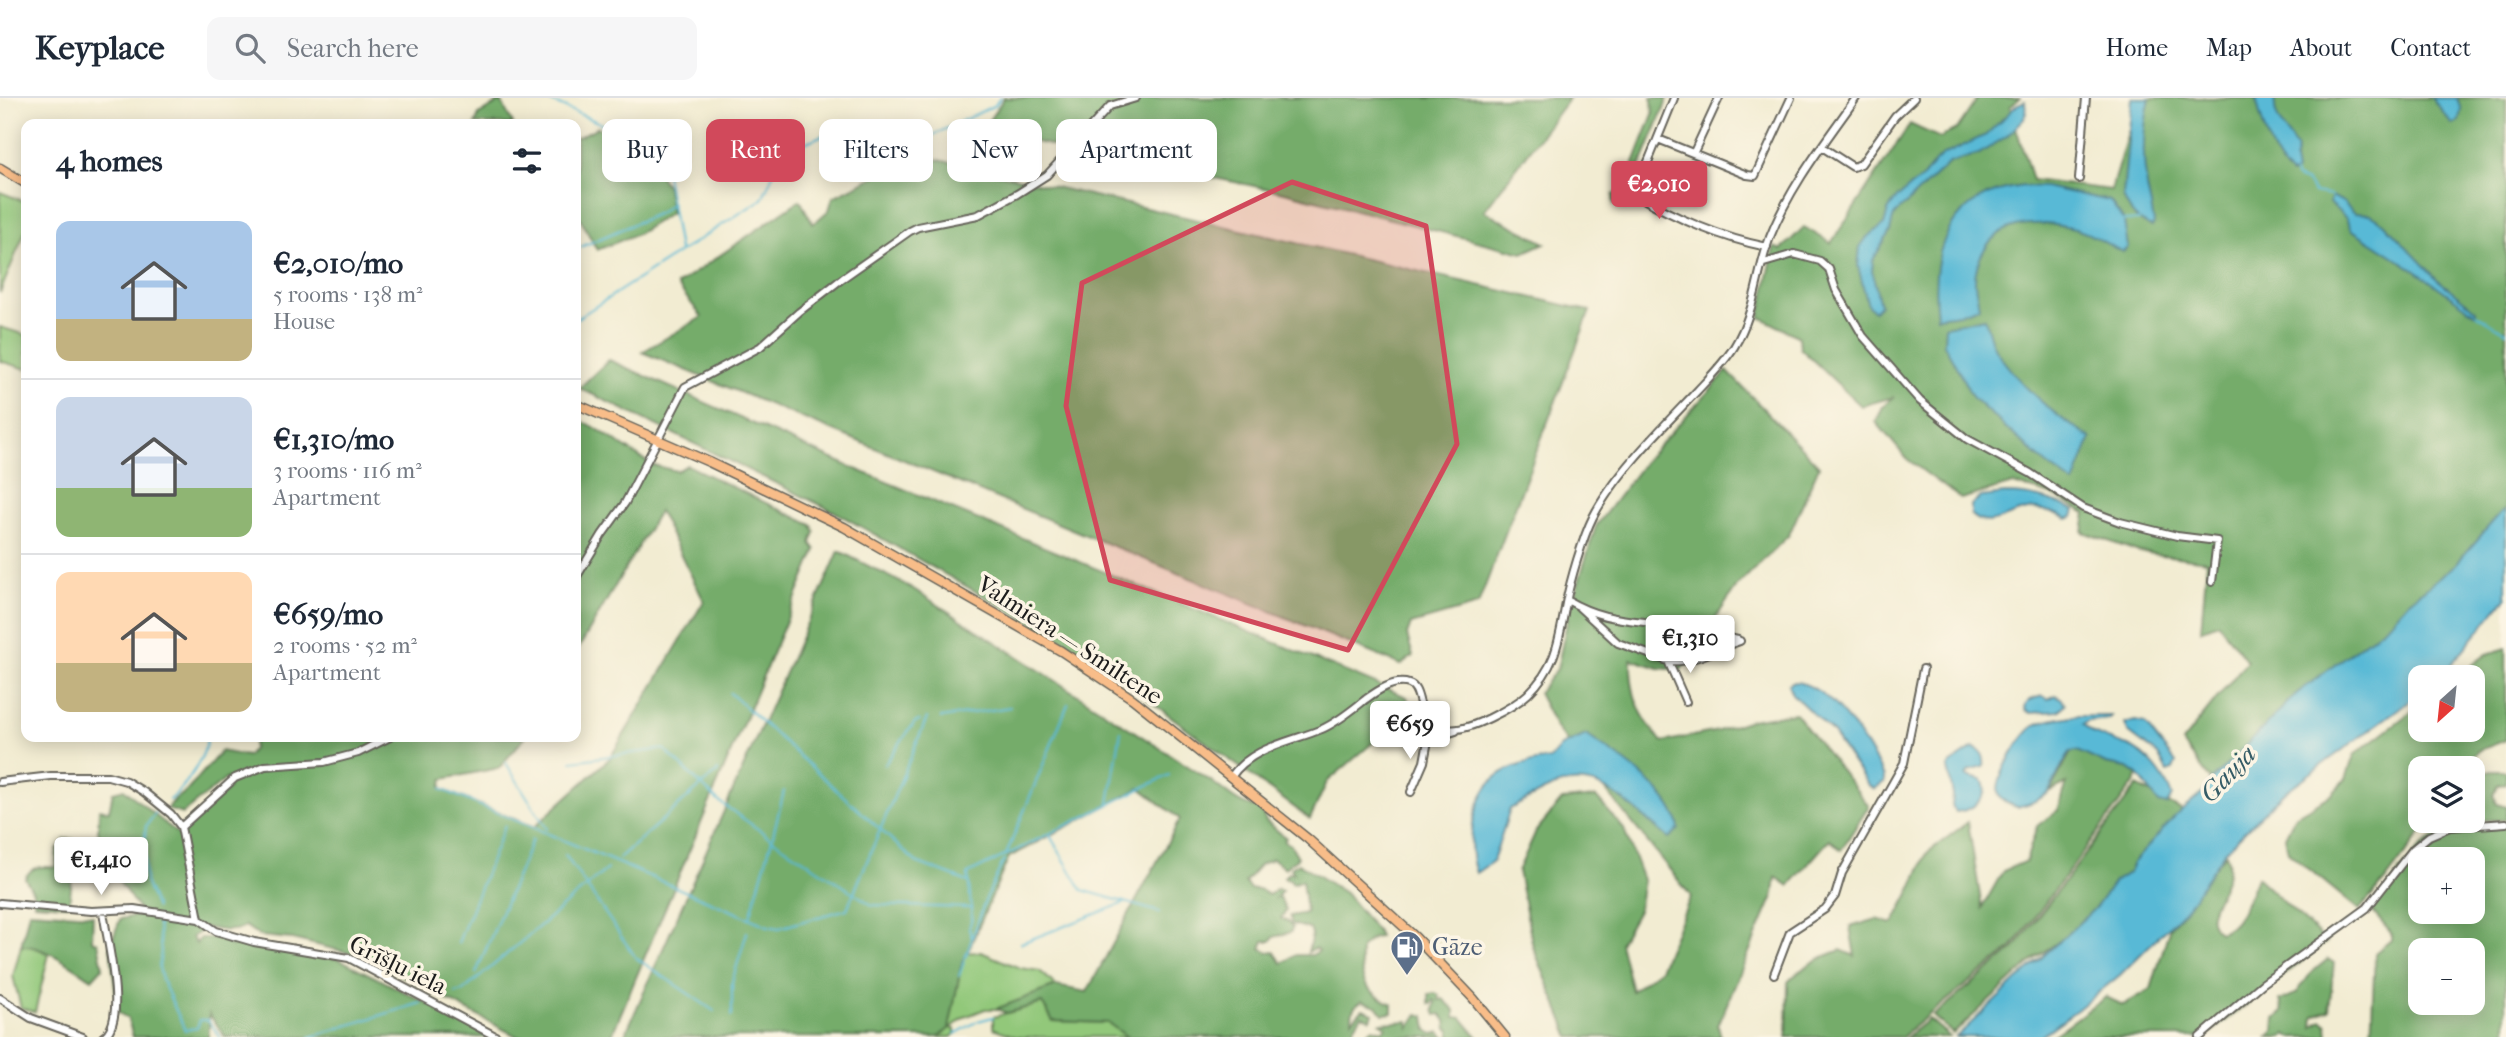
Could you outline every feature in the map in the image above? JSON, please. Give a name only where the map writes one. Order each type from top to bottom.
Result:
[{"type":"main road","points":[[0,168],[21,180]]},
{"type":"main road","points":[[0,176],[21,182]]},
{"type":"main road","name":"Valmiera — Smiltene","points":[[581,406],[658,439],[844,527],[1061,651],[1133,699],[1308,839],[1415,937],[1473,998],[1505,1037]]},
{"type":"street","points":[[581,570],[625,503],[685,387],[760,347],[834,285],[909,231],[978,215],[1046,175],[1110,106],[1136,98]]},
{"type":"street","points":[[1674,98],[1635,194],[1692,222],[1730,237],[1767,247]]},
{"type":"street","points":[[1694,152],[1719,98]]},
{"type":"street","points":[[1658,139],[1755,176],[1791,98]]},
{"type":"street","points":[[1429,735],[1437,737],[1460,730],[1512,705],[1528,694],[1554,659],[1586,533],[1599,507],[1734,346],[1746,325],[1755,300],[1767,247],[1792,192],[1856,98]]},
{"type":"street","points":[[1822,147],[1853,167],[1861,164],[1895,116],[1914,98]]},
{"type":"street","points":[[2079,179],[2086,98]]},
{"type":"street","points":[[1764,263],[1794,254],[1820,261],[1829,270],[1841,299],[1863,336],[1920,401],[1967,439],[2031,473],[2083,508],[2120,522],[2177,536],[2217,541],[2212,582]]},
{"type":"street","points":[[1567,600],[1608,618],[1671,626],[1740,640],[1709,653],[1676,662],[1668,661],[1618,643],[1579,607]]},
{"type":"street","points":[[1668,661],[1686,702]]},
{"type":"street","points":[[1774,974],[1790,932],[1825,909],[1835,896],[1842,873],[1905,763],[1923,669]]},
{"type":"street","points":[[1231,777],[1245,760],[1322,729],[1392,684],[1408,683],[1414,687],[1422,720],[1429,735],[1424,762],[1410,792]]},
{"type":"street","points":[[1421,708],[1433,721],[1446,729],[1460,730]]},
{"type":"street","points":[[181,827],[235,778],[265,766],[324,762],[358,753],[380,742]]},
{"type":"street","points":[[0,782],[51,776],[108,776],[126,781],[144,792],[171,814],[181,827],[199,919]]},
{"type":"street","points":[[2200,1037],[2262,984],[2367,908],[2413,849],[2429,836],[2450,827],[2506,823]]},
{"type":"street","name":"Grīšļu iela","points":[[0,903],[103,911],[127,908],[199,919],[216,931],[254,942],[348,958],[497,1037]]},
{"type":"street","points":[[103,911],[116,999],[112,1026],[103,1037]]},
{"type":"street","points":[[0,998],[31,1018],[83,1037]]},
{"type":"highlighted area","points":[[1292,182],[1426,226],[1457,444],[1348,650],[1110,580],[1066,406],[1082,283]]},
{"type":"green space","points":[[1004,98],[1569,98],[1484,211],[1545,243],[1523,253],[1284,192],[1217,179],[1217,119],[1056,119],[1056,146],[1042,143],[1042,119],[990,119]]},
{"type":"green space","points":[[1652,98],[1668,98],[1629,194],[1614,204],[1613,195],[1624,188],[1653,114]]},
{"type":"green space","points":[[1978,98],[2020,98],[2010,107],[2032,180],[2111,190],[2138,98],[2506,98],[2506,521],[2214,784],[2182,742],[2247,661],[2218,623],[2201,630],[2207,561],[2139,552],[2083,532],[2086,513],[2055,496],[2013,484],[1961,499],[1907,459],[1876,422],[1883,406],[1894,397],[1861,406],[1800,348],[1799,337],[1760,317],[1774,247],[1781,250],[1804,227],[1831,243],[1910,124],[1940,138],[1957,129]]},
{"type":"green space","points":[[501,101],[510,119],[477,119],[479,115]]},
{"type":"green space","points":[[598,127],[602,130],[602,182],[664,182],[671,213],[637,234],[597,250],[581,220],[581,136]]},
{"type":"green space","points":[[933,159],[947,162],[947,182],[1034,182],[1590,311],[1478,605],[1411,624],[1407,635],[1413,656],[1401,665],[642,352],[702,317],[677,285],[800,200],[813,224],[829,210],[833,197],[864,182],[933,182]]},
{"type":"green space","points":[[0,192],[21,200],[21,241],[0,293]]},
{"type":"green space","points":[[0,327],[21,333],[21,367],[0,361]]},
{"type":"green space","points":[[609,360],[853,468],[1407,697],[1416,724],[1377,739],[1327,782],[1310,819],[1086,654],[833,511],[581,389]]},
{"type":"green space","points":[[1727,371],[1819,466],[1789,535],[1738,585],[1681,670],[1659,668],[1631,659],[1634,694],[1647,723],[1662,742],[1718,731],[1750,720],[1795,713],[1869,806],[1841,850],[1830,839],[1789,886],[1776,877],[1774,894],[1718,1025],[1721,1037],[1570,1037],[1533,947],[1518,871],[1536,831],[1562,800],[1596,797],[1624,829],[1643,880],[1638,911],[1620,943],[1632,991],[1660,969],[1691,896],[1556,728],[1538,693],[1557,669],[1569,613],[1596,526],[1645,461]]},
{"type":"green space","points":[[581,421],[652,465],[677,471],[687,465],[812,525],[815,532],[811,543],[816,550],[611,1037],[518,1037],[369,959],[362,951],[350,953],[292,939],[260,936],[245,926],[228,930],[198,926],[200,932],[192,937],[196,944],[200,938],[225,938],[226,943],[232,946],[233,940],[254,948],[339,959],[490,1037],[225,1037],[209,1014],[209,1037],[133,1037],[128,1019],[118,1012],[110,946],[120,919],[142,914],[118,880],[98,831],[99,809],[109,811],[113,792],[124,789],[179,835],[229,788],[227,778],[182,814],[167,809],[176,798],[186,792],[221,751],[247,756],[253,749],[254,742],[521,742],[499,768],[443,779],[441,789],[534,827],[610,758],[704,601],[659,511],[581,644]]},
{"type":"green space","points":[[839,551],[912,588],[1234,798],[1246,805],[1259,807],[1266,821],[1286,838],[1284,841],[1291,845],[1298,857],[1285,868],[1273,859],[1261,864],[1245,882],[1250,889],[1259,889],[1269,895],[1277,889],[1282,891],[1276,898],[1279,897],[1286,910],[1281,919],[1288,921],[1292,927],[1291,932],[1274,937],[1271,941],[1264,941],[1261,948],[1268,952],[1274,951],[1282,963],[1296,955],[1312,955],[1319,951],[1315,948],[1308,952],[1312,934],[1310,929],[1292,924],[1290,916],[1306,913],[1302,880],[1292,884],[1291,880],[1284,878],[1288,873],[1293,873],[1291,868],[1298,863],[1345,893],[1376,930],[1379,937],[1373,938],[1361,948],[1362,976],[1374,994],[1392,1004],[1392,1013],[1383,1014],[1377,1006],[1362,1001],[1354,1009],[1352,1020],[1363,1009],[1373,1013],[1371,1019],[1362,1015],[1348,1037],[1127,1037],[1108,1023],[1053,1021],[1042,1003],[1007,1013],[996,1009],[1056,986],[1087,992],[1180,819],[1140,788],[1009,857],[961,967],[949,1029],[938,1037],[624,1037]]},
{"type":"green space","points":[[2506,648],[2506,740],[2480,750],[2473,756],[2408,756],[2408,833],[2421,833],[2359,910],[2288,852],[2285,837],[2295,816],[2331,795],[2346,779],[2354,755],[2408,714],[2408,742],[2485,742],[2485,665],[2472,665],[2487,654]]},
{"type":"green space","points":[[2077,750],[2106,764],[2128,768],[2138,775],[2011,949],[1901,1037],[1787,1037],[1788,982],[1806,967],[1833,953],[1841,950],[1855,956],[1850,927],[1877,919],[1893,924],[1927,853],[1968,822],[1982,908],[2003,871],[2026,861],[2037,826],[2058,810],[2067,783],[2050,791],[2071,752]]},
{"type":"green space","points":[[2506,771],[2506,784],[2498,785],[2494,794],[2497,804],[2506,807],[2506,820],[2485,820],[2485,772]]},
{"type":"green space","points":[[2137,786],[2187,813],[2078,928],[2037,957],[1953,1034],[1933,1016],[2013,950]]},
{"type":"green space","points":[[2506,826],[2506,1037],[2371,1037],[2375,953],[2391,940],[2391,933],[2371,910],[2408,862],[2408,924],[2485,924],[2485,847],[2422,847],[2442,833],[2485,833],[2485,827]]},
{"type":"green space","points":[[65,839],[73,839],[76,844],[69,905],[34,903],[33,892],[25,878],[35,868],[56,867],[57,850]]},
{"type":"green space","points":[[2226,854],[2229,866],[2227,877],[2211,915],[2212,924],[2219,932],[2238,917],[2257,877],[2327,942],[2205,1037],[2051,1037],[2106,997],[2123,1005],[2151,989],[2170,927]]},
{"type":"green space","points":[[29,911],[93,915],[92,940],[98,943],[103,967],[92,979],[48,952],[21,946]]},
{"type":"green space","points":[[31,945],[49,954],[35,1012],[21,1008],[13,976],[21,946]]},
{"type":"green space","points":[[981,952],[1020,968],[1040,971],[1056,986],[996,1009],[985,1009],[965,1017],[951,1028],[955,1029],[955,1034],[951,1037],[919,1037],[949,1028],[959,977],[928,954]]},
{"type":"green space","points":[[2328,959],[2334,963],[2329,1010],[2314,1016],[2313,1027],[2322,1020],[2327,1025],[2328,1037],[2290,1037],[2286,1034],[2284,1037],[2268,1037],[2274,1031],[2275,1019],[2283,1012],[2280,1000],[2296,994],[2311,973]]},
{"type":"green space","points":[[1429,994],[1439,995],[1439,1000],[1443,999],[1455,1010],[1455,1017],[1462,1018],[1478,1037],[1451,1037],[1446,1021],[1441,1014],[1436,1015],[1436,1002],[1434,1000],[1432,1004],[1429,1003]]},
{"type":"green space","points":[[1043,1003],[1053,1021],[1108,1023],[1135,1037],[1017,1037],[993,1028],[993,1017]]},
{"type":"green space","points":[[1418,1014],[1425,1016],[1427,1030],[1433,1034],[1440,1032],[1445,1037],[1362,1037],[1373,1028],[1382,1031],[1386,1027],[1381,1023],[1408,1021],[1409,1028]]},
{"type":"green space","points":[[1929,1019],[1950,1037],[1906,1037]]},
{"type":"water","points":[[2132,98],[2150,98],[2144,153],[2154,224],[2152,227],[2134,215],[2123,196]]},
{"type":"water","points":[[2256,98],[2275,98],[2278,118],[2297,149],[2294,161],[2296,172],[2291,175],[2272,150]]},
{"type":"water","points":[[2431,98],[2457,98],[2461,109],[2459,121],[2453,125]]},
{"type":"water","points":[[2025,101],[2024,119],[2007,136],[1979,154],[1949,163],[1894,215],[1890,231],[1873,260],[1872,271],[1880,305],[1874,311],[1868,306],[1858,266],[1860,247],[1867,237],[1884,225],[1888,210],[1898,197],[1924,176],[1943,155],[1986,135],[2018,104]]},
{"type":"water","points":[[2024,186],[2045,187],[2110,201],[2124,221],[2128,247],[2123,252],[2087,233],[2062,226],[2037,224],[2012,227],[1992,240],[1980,257],[1975,281],[1979,307],[1959,314],[1937,317],[1937,270],[1941,248],[1949,229],[1961,213],[1978,200],[1998,191]]},
{"type":"water","points":[[2332,196],[2355,213],[2370,214],[2384,223],[2437,279],[2476,310],[2476,314],[2351,229],[2345,217],[2329,203]]},
{"type":"water","points":[[1985,318],[1995,349],[2015,375],[2051,410],[2091,438],[2074,484],[2046,464],[1973,398],[1944,344],[1945,326]]},
{"type":"water","points":[[2005,494],[2041,498],[2075,510],[2073,517],[2068,519],[2035,509],[1985,522],[1971,514],[1971,505],[1981,497]]},
{"type":"water","name":"Gauja","points":[[2506,510],[2506,598],[2451,665],[2408,665],[2408,702],[2281,795],[2226,850],[2185,910],[2120,975],[2078,1009],[2040,1037],[1956,1037],[2096,907],[2114,882],[2129,872],[2133,863],[2175,816],[2204,792],[2211,781],[2296,694],[2369,639],[2408,602],[2455,565],[2502,511]]},
{"type":"water","points":[[1792,682],[1820,692],[1847,718],[1869,750],[1884,777],[1884,782],[1874,789],[1868,785],[1832,732],[1792,694],[1788,684]]},
{"type":"water","points":[[2056,695],[2065,704],[2059,711],[2031,713],[2025,710],[2028,702],[2033,699],[2043,696],[2048,699]]},
{"type":"water","points":[[2071,716],[2111,716],[2109,719],[2083,724],[2098,735],[2128,746],[2149,760],[2165,781],[2172,796],[2167,805],[2159,803],[2138,775],[2128,768],[2106,764],[2077,751],[2070,752],[2051,787],[2040,798],[2017,807],[2002,799],[1998,788],[2000,779],[2009,759],[2028,732],[2042,722]]},
{"type":"water","points":[[2135,721],[2144,723],[2176,763],[2173,770],[2167,772],[2158,755],[2128,732],[2125,724]]},
{"type":"water","points":[[1586,735],[1627,763],[1655,788],[1667,801],[1679,829],[1669,838],[1611,792],[1598,785],[1571,782],[1547,789],[1510,809],[1493,861],[1476,873],[1471,837],[1476,811],[1486,788],[1499,774],[1513,767],[1550,759],[1561,746]]},
{"type":"water","points":[[1973,748],[1983,755],[1984,767],[1969,771],[1966,776],[1982,780],[1984,792],[1973,806],[1956,812],[1952,806],[1953,795],[1948,768]]},
{"type":"waterway","points":[[543,98],[618,131],[666,174],[679,250]]},
{"type":"waterway","points":[[581,316],[762,199],[783,152],[840,128],[868,167],[995,105],[1000,98]]},
{"type":"waterway","points":[[2294,174],[2296,178],[2307,182],[2314,193],[2332,196]]},
{"type":"waterway","points":[[581,247],[659,213],[672,203]]},
{"type":"waterway","points":[[2124,221],[2139,220]]},
{"type":"waterway","points":[[2476,314],[2506,332]]},
{"type":"waterway","points":[[730,693],[916,862],[968,882]]},
{"type":"waterway","points":[[1006,855],[1068,704]]},
{"type":"waterway","points":[[941,718],[1010,707]]},
{"type":"waterway","points":[[441,789],[768,926],[779,928],[847,909],[927,718]]},
{"type":"waterway","points":[[885,764],[915,722],[920,721]]},
{"type":"waterway","points":[[1109,803],[1121,731]]},
{"type":"waterway","points":[[169,800],[194,771],[206,742]]},
{"type":"waterway","points":[[572,761],[664,749],[717,800],[772,839],[784,791]]},
{"type":"waterway","points":[[506,763],[547,829]]},
{"type":"waterway","points":[[619,858],[718,771]]},
{"type":"waterway","points":[[1049,834],[1169,775]]},
{"type":"waterway","points":[[156,908],[145,882],[144,844],[146,826],[157,811]]},
{"type":"waterway","points":[[458,943],[505,825]]},
{"type":"waterway","points":[[972,938],[969,928],[972,918],[968,874],[1049,834],[1082,890],[1159,912]]},
{"type":"waterway","points":[[750,917],[772,839],[872,905],[971,908]]},
{"type":"waterway","points":[[476,973],[532,840]]},
{"type":"waterway","points":[[565,855],[636,958],[714,1011]]},
{"type":"waterway","points":[[959,976],[985,901],[1004,860]]},
{"type":"waterway","points":[[456,993],[463,991],[607,869]]},
{"type":"waterway","points":[[1021,943],[1124,903]]},
{"type":"waterway","points":[[157,916],[162,980],[185,1030],[197,1028],[200,1020],[208,1020],[220,1037]]},
{"type":"waterway","points":[[732,1016],[732,982],[747,932]]},
{"type":"waterway","points":[[310,1037],[421,1003]]},
{"type":"waterway","points":[[955,1034],[978,1021],[993,1017]]},
{"type":"place","name":"Gāze","points":[[1407,977]]}]
